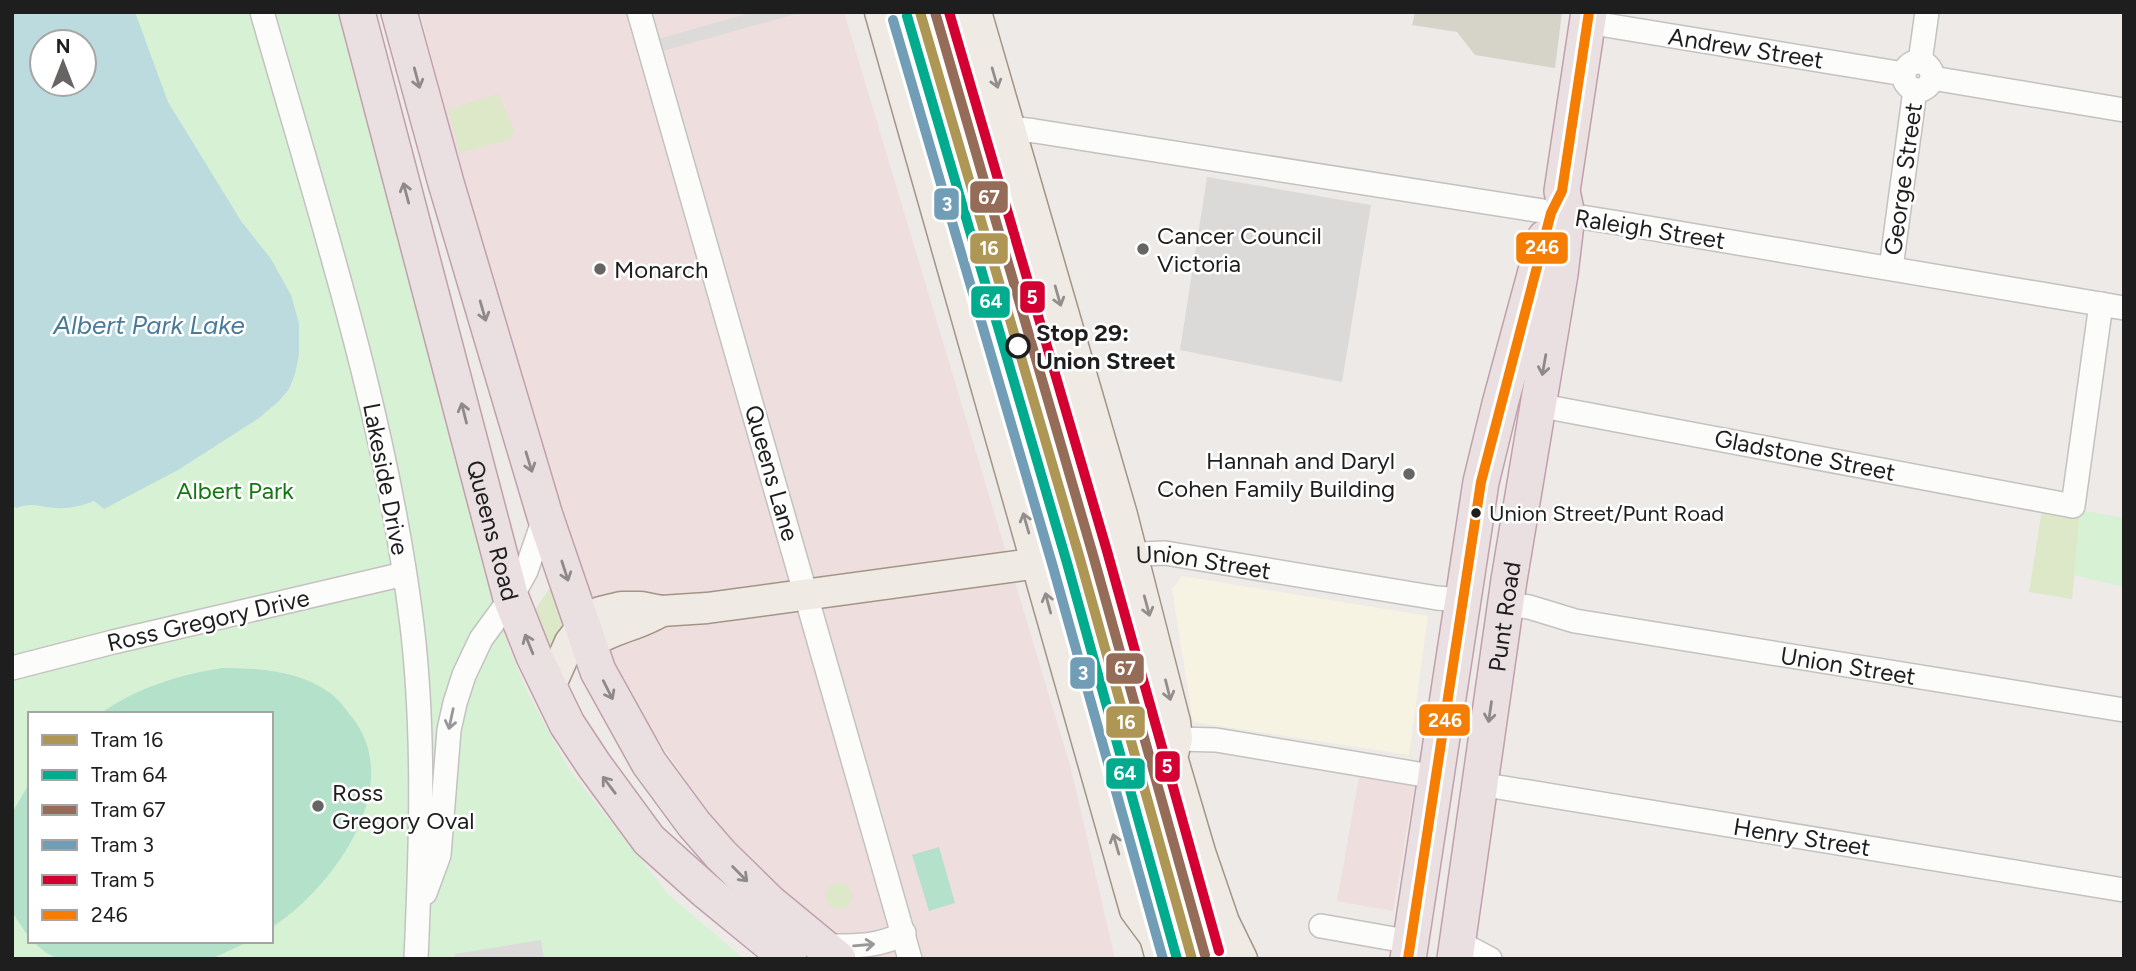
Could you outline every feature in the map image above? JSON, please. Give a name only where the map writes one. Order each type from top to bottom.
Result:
[{"type":"highway","name":"Queens Road","points":[[357,12],[511,598],[549,688],[580,745],[649,840],[789,959]]},
{"type":"highway","name":"Queens Road","points":[[399,12],[446,183],[545,516],[585,637],[617,709],[672,797],[721,855],[770,903],[830,953]]},
{"type":"highway","name":"Punt Road","points":[[1456,950],[1505,612],[1558,286],[1560,206],[1588,17]]},
{"type":"highway","name":"Punt Road","points":[[1410,951],[1462,600],[1488,453],[1560,206]]},
{"type":"highway","name":"Union Street","points":[[1462,600],[1505,612]]},
{"type":"highway","points":[[649,840],[660,865],[753,959]]},
{"type":"main road","points":[[880,12],[1051,562],[1135,910],[1158,948]]},
{"type":"main road","points":[[906,12],[1050,518],[1051,562]]},
{"type":"main road","points":[[946,12],[997,186],[1118,555]]},
{"type":"main road","points":[[975,12],[1030,199],[1118,555],[1151,732],[1174,748],[1204,864],[1224,922],[1242,959]]},
{"type":"main road","points":[[997,186],[1030,199]]},
{"type":"main road","name":"Union Street","points":[[585,637],[600,612],[612,607],[640,607],[661,611],[707,608],[1118,555]]},
{"type":"main road","points":[[549,688],[567,648],[585,637]]},
{"type":"street","name":"Lakeside Drive","points":[[262,12],[366,379],[382,446],[404,574],[412,627],[419,724],[416,959]]},
{"type":"street","name":"Queens Lane","points":[[639,12],[910,959]]},
{"type":"street","name":"George Street","points":[[1891,268],[1927,12]]},
{"type":"street","name":"Andrew Street","points":[[1588,17],[2124,110]]},
{"type":"street","name":"Raleigh Street","points":[[1010,130],[1035,131],[1560,206],[1891,268],[2124,307]]},
{"type":"street","name":"Gladstone Street","points":[[1537,405],[2073,506],[2101,303]]},
{"type":"street","points":[[418,911],[439,855],[448,741],[455,703],[464,675],[481,639],[511,598],[529,565],[545,516]]},
{"type":"street","name":"Union Street","points":[[1118,555],[1165,553],[1462,600]]},
{"type":"street","name":"Ross Gregory Drive","points":[[12,668],[404,574]]},
{"type":"street","name":"Union Street","points":[[1505,612],[1529,607],[1575,621],[2124,710]]},
{"type":"street","points":[[1174,748],[1216,740],[1436,777]]},
{"type":"street","name":"Henry Street","points":[[1480,784],[2124,890]]},
{"type":"street","points":[[1321,926],[1410,951]]},
{"type":"street","points":[[830,953],[888,941],[904,933]]},
{"type":"street","points":[[1456,950],[1490,959]]},
{"type":"shaded area","points":[[420,12],[844,12],[1071,769],[1115,959],[870,959],[737,853],[608,668],[490,283]]},
{"type":"shaded area","points":[[753,12],[803,12],[663,51],[659,39]]},
{"type":"shaded area","points":[[1415,12],[1562,12],[1555,68],[1475,55],[1457,32],[1412,25]]},
{"type":"shaded area","points":[[1207,177],[1371,205],[1342,382],[1180,350]]},
{"type":"shaded area","points":[[1182,576],[1428,616],[1409,755],[1193,722],[1172,589]]},
{"type":"shaded area","points":[[1360,772],[1415,782],[1393,911],[1337,901]]},
{"type":"shaded area","points":[[541,940],[544,959],[455,959],[455,954]]},
{"type":"green space","name":"Albert Park","points":[[12,12],[339,12],[506,640],[526,690],[570,771],[669,895],[744,959],[12,959]]},
{"type":"green space","points":[[498,94],[514,129],[511,139],[460,153],[448,110]]},
{"type":"green space","points":[[2042,510],[2080,517],[2072,599],[2029,592]]},
{"type":"green space","points":[[2080,510],[2124,518],[2124,587],[2074,575]]},
{"type":"green space","points":[[551,586],[564,624],[552,653],[533,613]]},
{"type":"green space","name":"Ross Gregory Oval","points":[[222,668],[250,669],[279,672],[306,680],[333,695],[342,704],[367,745],[371,774],[367,804],[355,834],[338,863],[317,888],[294,911],[273,927],[273,712],[103,712],[143,690],[189,674]]},
{"type":"green space","points":[[28,785],[28,936],[12,912],[12,813]]},
{"type":"green space","points":[[939,847],[955,903],[929,911],[912,855]]},
{"type":"green space","points":[[839,883],[849,886],[852,896],[849,906],[839,909],[829,906],[826,896],[829,886]]},
{"type":"green space","points":[[34,943],[246,943],[211,959],[58,959]]},
{"type":"water","name":"Albert Park Lake","points":[[12,12],[135,12],[168,102],[241,221],[271,259],[291,295],[299,323],[299,355],[295,374],[289,389],[259,418],[178,470],[104,509],[94,501],[65,508],[31,505],[17,508],[12,506]]},
{"type":"tram line","name":"16","points":[[920,12],[1080,559],[1192,959]]},
{"type":"tram line","name":"67","points":[[935,12],[1093,555],[1205,955]]},
{"type":"tram line","name":"5","points":[[949,12],[1107,551],[1219,951]]},
{"type":"tram line","name":"64","points":[[907,16],[1067,563],[1177,959]]},
{"type":"tram line","name":"3","points":[[893,20],[1053,567],[1163,959]]},
{"type":"transit line","name":"246","points":[[1408,959],[1481,482],[1551,213],[1562,191],[1589,12]]},
{"type":"place","name":"Cancer Council Victoria","points":[[1143,249]]},
{"type":"place","name":"Monarch","points":[[600,269]]},
{"type":"place","name":"Stop 29: Union Street","points":[[1018,346]]},
{"type":"place","name":"Hannah and Daryl Cohen Family Building","points":[[1409,474]]},
{"type":"place","name":"Union Street/Punt Road","points":[[1476,513]]},
{"type":"place","name":"Ross Gregory Oval","points":[[318,806]]}]
